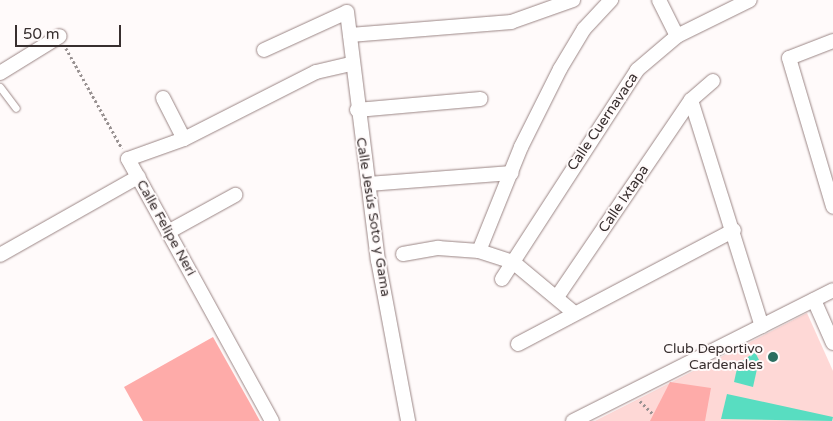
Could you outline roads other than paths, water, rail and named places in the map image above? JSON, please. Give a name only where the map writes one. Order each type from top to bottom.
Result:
[{"type":"street","points":[[350,35],[512,22],[534,7],[573,0]]},
{"type":"street","points":[[479,251],[512,172],[571,49],[611,0]]},
{"type":"street","points":[[659,0],[677,36]]},
{"type":"street","name":"Calle Cuernavaca","points":[[502,280],[637,70],[677,36],[750,0]]},
{"type":"street","name":"Calle Jesús Soto y Gama","points":[[264,50],[347,12],[357,110],[368,184],[408,421]]},
{"type":"street","points":[[0,73],[60,36]]},
{"type":"street","points":[[833,41],[789,58],[833,207]]},
{"type":"street","points":[[163,98],[184,139],[316,72],[352,64]]},
{"type":"street","name":"Calle Ixtapa","points":[[557,297],[691,100],[713,81]]},
{"type":"street","points":[[357,110],[481,98]]},
{"type":"street","points":[[691,100],[734,230],[762,326]]},
{"type":"street","name":"Calle Felipe Neri","points":[[184,139],[128,159],[272,421]]},
{"type":"street","points":[[368,184],[512,172]]},
{"type":"street","points":[[0,255],[138,177]]},
{"type":"street","points":[[168,232],[234,195]]},
{"type":"street","points":[[518,344],[573,312],[734,230]]},
{"type":"street","points":[[403,254],[438,248],[479,251],[513,262],[573,312]]},
{"type":"street","points":[[573,421],[833,290]]},
{"type":"street","points":[[814,300],[833,343]]},
{"type":"lane","points":[[0,87],[16,108]]},
{"type":"place","name":"Club Deportivo Cardenales","points":[[773,357]]}]
